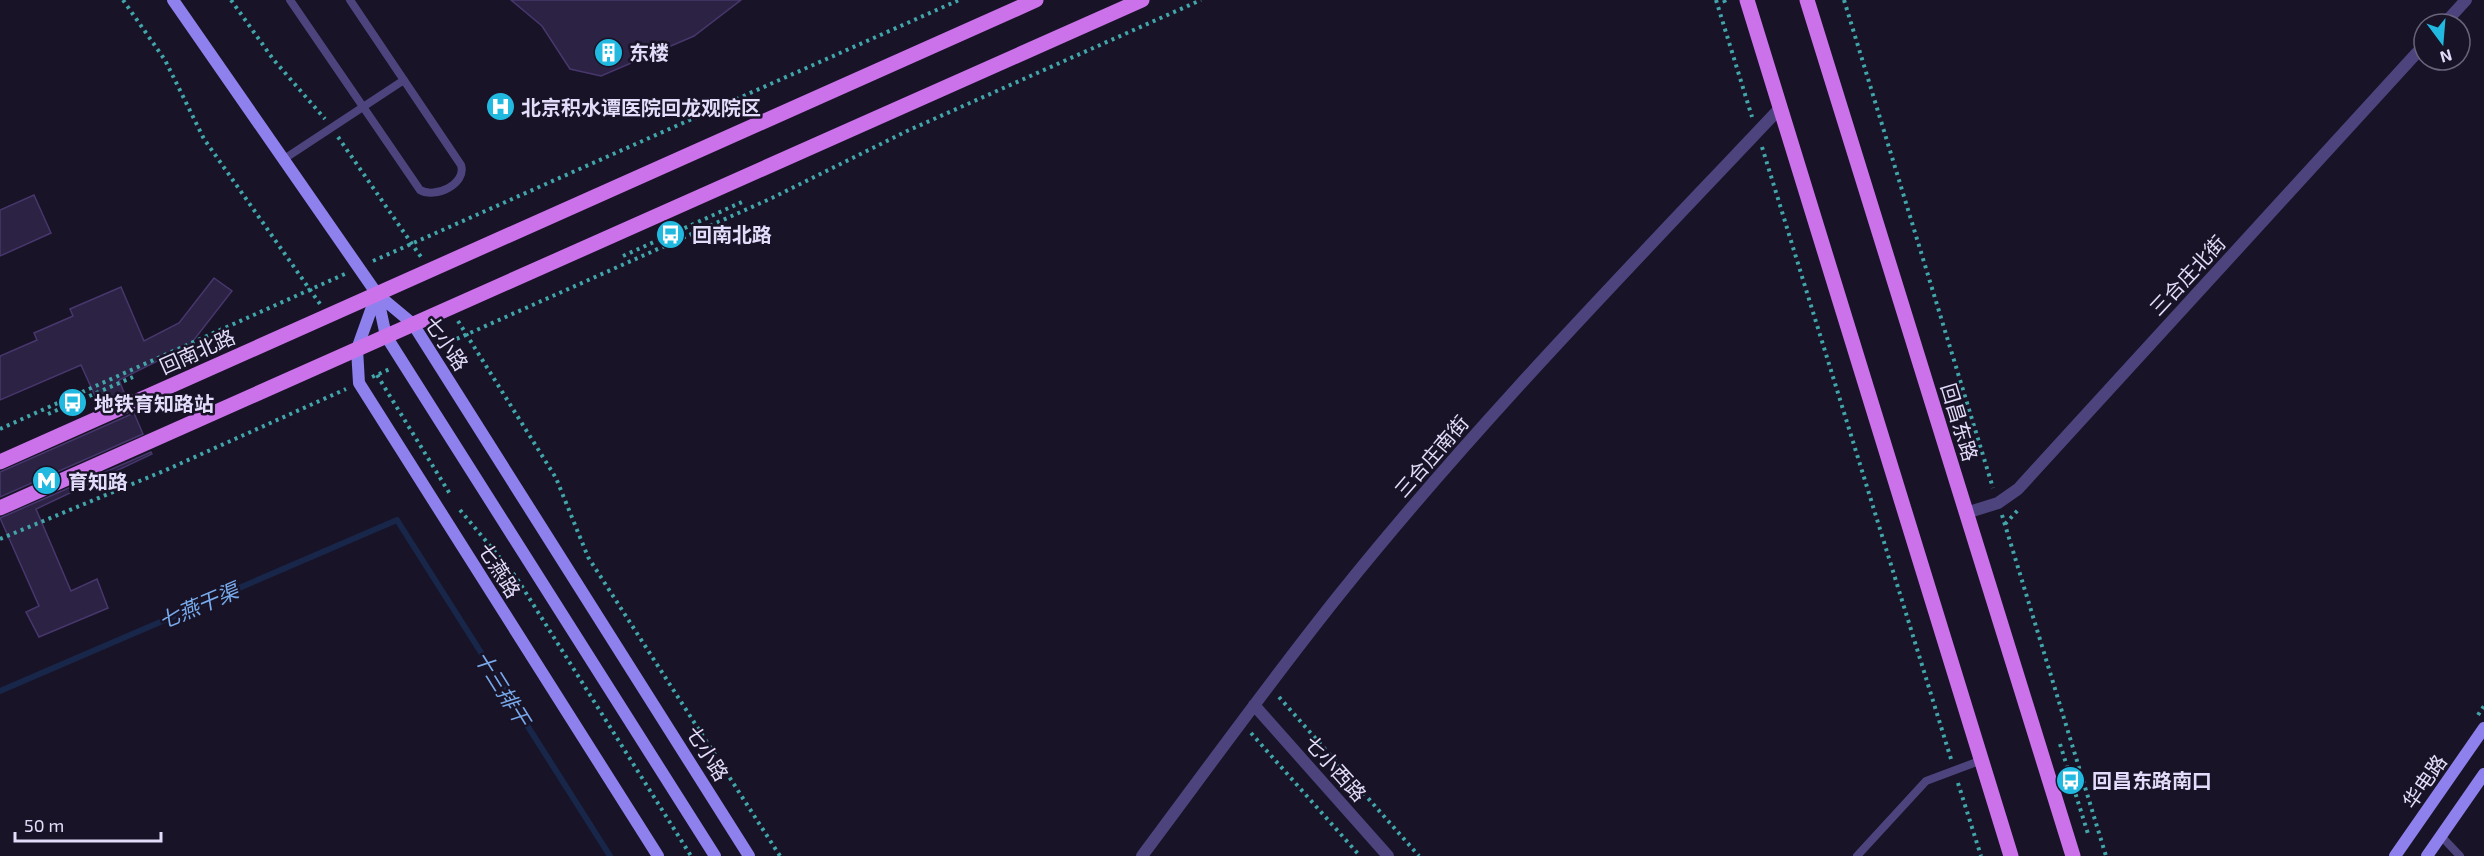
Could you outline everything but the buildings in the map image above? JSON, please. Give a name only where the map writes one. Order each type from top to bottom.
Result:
[{"type":"main road","name":"回南北路","points":[[0,462],[1036,0]]},
{"type":"main road","points":[[0,508],[1142,0]]},
{"type":"main road","points":[[1747,0],[2012,856]]},
{"type":"main road","name":"回昌东路","points":[[1807,0],[2073,856]]},
{"type":"street","points":[[173,0],[377,294],[386,336],[715,856]]},
{"type":"street","points":[[2455,12],[2466,0]]},
{"type":"street","name":"三合庄北街","points":[[1966,513],[1998,503],[2018,489],[2412,58]]},
{"type":"street","name":"三合庄南街","points":[[1142,856],[1339,595],[1437,478],[1551,350],[1780,108]]},
{"type":"street","name":"七小路","points":[[377,294],[413,324],[749,856]]},
{"type":"street","name":"七燕路","points":[[377,294],[357,349],[359,383],[658,856]]},
{"type":"street","name":"七小西路","points":[[1254,705],[1388,856]]},
{"type":"street","name":"华电路","points":[[2395,856],[2484,728]]},
{"type":"street","points":[[2427,856],[2484,774]]},
{"type":"lane","points":[[290,0],[423,192],[437,193],[456,182],[462,173],[461,165],[350,0]]},
{"type":"lane","points":[[285,161],[405,82]]},
{"type":"lane","points":[[1857,856],[1926,781],[1982,760]]},
{"type":"lane","points":[[2441,836],[2460,856]]},
{"type":"path","points":[[123,0],[165,60],[204,139],[295,270]]},
{"type":"path","points":[[231,0],[273,59],[333,130],[429,271]]},
{"type":"path","points":[[420,240],[959,0]]},
{"type":"path","points":[[474,331],[772,198],[908,130],[1201,0]]},
{"type":"path","points":[[1716,0],[1981,856]]},
{"type":"path","points":[[1844,0],[2106,856]]},
{"type":"path","points":[[1756,153],[1762,147]]},
{"type":"path","points":[[622,256],[636,252],[742,202]]},
{"type":"path","points":[[0,429],[288,299]]},
{"type":"path","points":[[450,308],[556,478],[588,557],[780,856]]},
{"type":"path","points":[[48,414],[133,377]]},
{"type":"path","points":[[0,539],[166,470],[330,396]]},
{"type":"path","points":[[393,400],[453,499]]},
{"type":"path","points":[[459,509],[516,577],[691,856]]},
{"type":"path","points":[[1294,714],[1419,856]]},
{"type":"path","points":[[2060,744],[2086,820],[2089,837]]},
{"type":"path","points":[[1265,748],[1360,856]]},
{"type":"waterway","name":"七燕干渠","points":[[0,691],[397,520],[610,856]]},
{"type":"place","name":"东楼","points":[[608,52]]},
{"type":"place","name":"北京积水谭医院回龙观院区","points":[[500,107]]},
{"type":"place","name":"回南北路","points":[[671,234]]},
{"type":"place","name":"地铁育知路站","points":[[73,403]]},
{"type":"place","name":"育知路","points":[[47,481]]},
{"type":"place","name":"回昌东路南口","points":[[2071,780]]},
{"type":"water label","name":"十三排干","points":[[503,688]]}]
